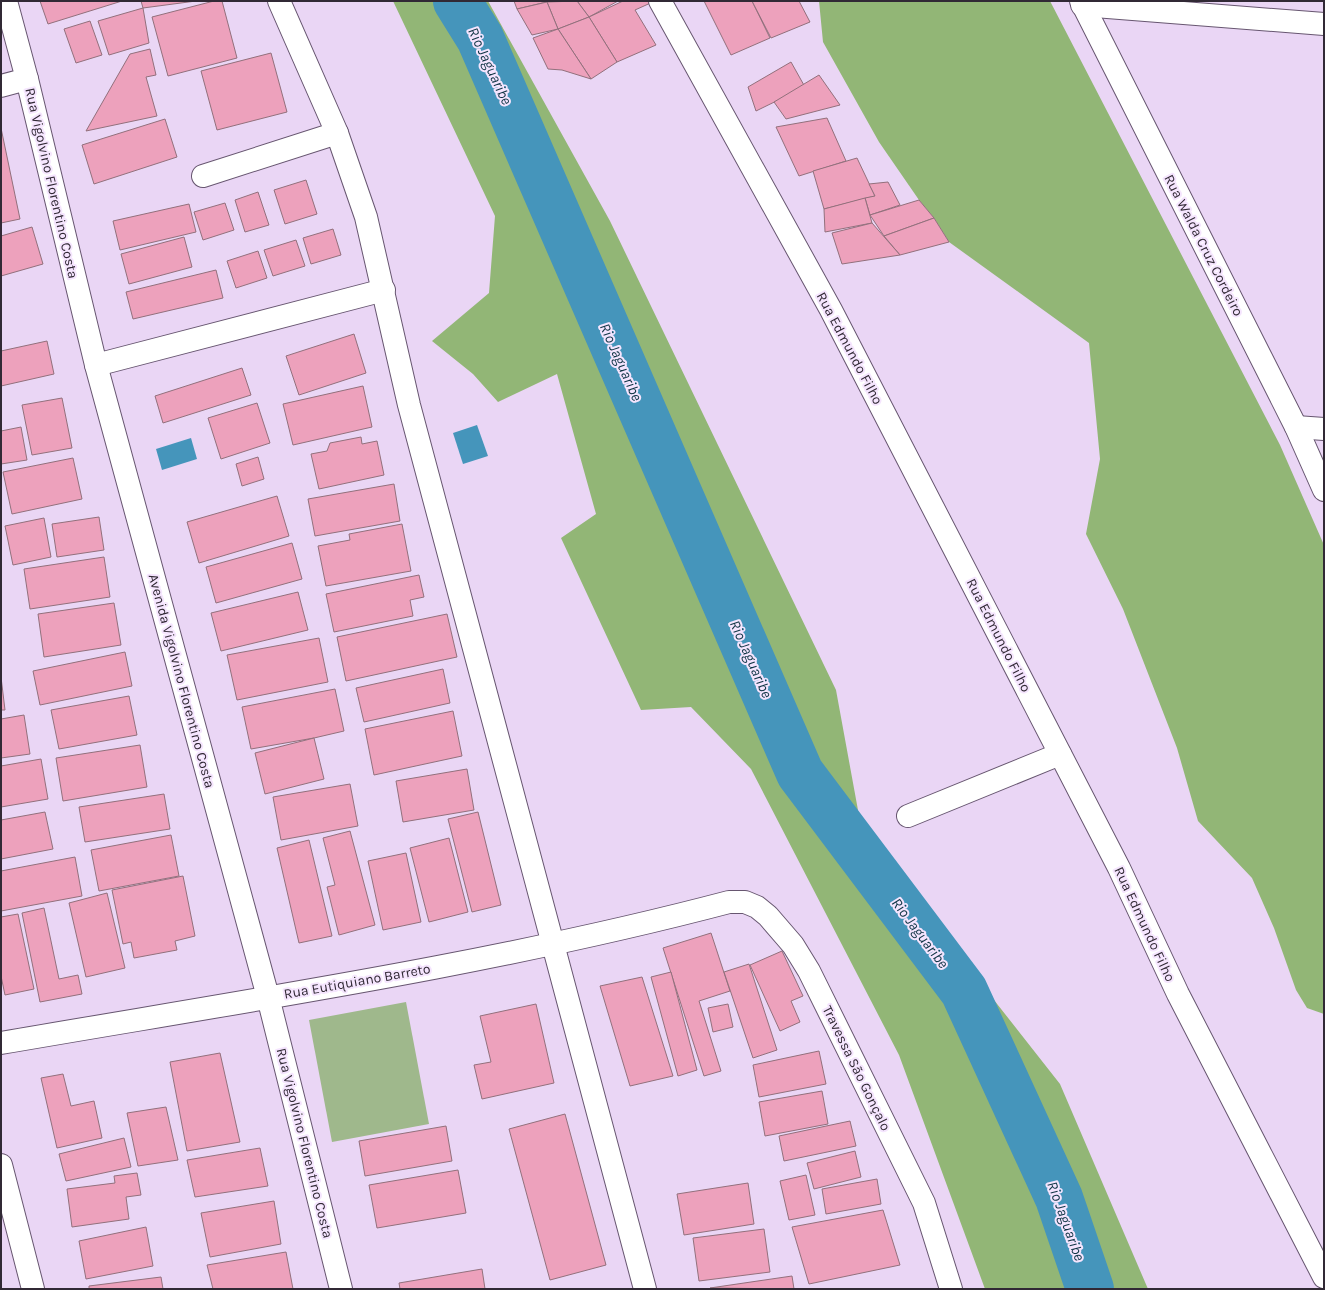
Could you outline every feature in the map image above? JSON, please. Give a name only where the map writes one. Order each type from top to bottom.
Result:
[{"type":"street","name":"Rua Vigolvino Florentino Costa","points":[[6,1],[27,79],[96,365]]},
{"type":"street","points":[[279,1],[338,133],[366,217],[384,290],[409,405],[645,1289]]},
{"type":"street","name":"Rua Edmundo Filho","points":[[660,1],[831,310],[1119,868],[1178,994],[1324,1277]]},
{"type":"street","points":[[1081,3],[1324,24]]},
{"type":"street","name":"Rua Walda Cruz Cordeiro","points":[[1081,3],[1296,427],[1324,490]]},
{"type":"street","points":[[1,86],[27,79]]},
{"type":"street","points":[[203,176],[338,133]]},
{"type":"street","points":[[96,365],[384,290]]},
{"type":"street","name":"Avenida Vigolvino Florentino Costa","points":[[96,365],[268,997]]},
{"type":"street","points":[[1296,427],[1324,429]]},
{"type":"street","points":[[908,816],[1060,754]]},
{"type":"street","name":"Travessa São Gonçalo","points":[[710,907],[729,902],[745,902],[757,907],[779,927],[793,945],[809,971],[924,1203],[951,1289]]},
{"type":"street","name":"Rua Eutiquiano Barreto","points":[[1,1043],[268,997],[553,944],[710,907]]},
{"type":"street","name":"Rua Vigolvino Florentino Costa","points":[[268,997],[341,1289]]},
{"type":"street","points":[[1,1165],[33,1289]]},
{"type":"green space","points":[[393,1],[488,1],[610,221],[836,690],[862,832],[1060,1084],[1148,1289],[985,1289],[899,1055],[751,769],[691,707],[641,710],[561,538],[596,514],[557,374],[498,402],[473,374],[432,341],[489,293],[495,216]]},
{"type":"green space","points":[[819,1],[1050,1],[1280,445],[1324,545],[1324,1014],[1307,1008],[1296,990],[1274,928],[1252,878],[1198,821],[1177,748],[1123,609],[1086,534],[1100,459],[1089,343],[949,242],[934,218],[919,200],[879,142],[823,42]]},
{"type":"green space","points":[[406,1002],[429,1124],[332,1142],[309,1020]]},
{"type":"water","points":[[477,425],[488,456],[463,464],[453,433]]},
{"type":"water","points":[[191,438],[197,459],[162,470],[156,449]]},
{"type":"building","points":[[40,1],[122,1],[48,24]]},
{"type":"building","points":[[141,1],[196,1],[143,8]]},
{"type":"building","points":[[214,1],[222,1],[237,58],[168,76],[152,17]]},
{"type":"building","points":[[514,1],[551,1],[517,9]]},
{"type":"building","points":[[577,1],[618,1],[589,17]]},
{"type":"building","points":[[577,1],[589,17],[558,29],[547,2]]},
{"type":"building","points":[[623,1],[655,1],[635,10],[656,45],[617,62],[589,17]]},
{"type":"building","points":[[704,1],[752,1],[770,38],[731,55]]},
{"type":"building","points":[[752,1],[799,1],[810,22],[771,38]]},
{"type":"building","points":[[547,2],[558,29],[532,35],[517,9]]},
{"type":"building","points":[[143,8],[149,43],[109,55],[98,21]]},
{"type":"building","points":[[589,17],[617,62],[591,79],[558,29]]},
{"type":"building","points":[[90,21],[102,55],[76,63],[64,29]]},
{"type":"building","points":[[558,29],[591,79],[562,70],[548,69],[533,38]]},
{"type":"building","points":[[150,49],[156,75],[146,77],[157,116],[86,131],[130,54]]},
{"type":"building","points":[[271,53],[287,112],[217,130],[201,71]]},
{"type":"building","points":[[791,62],[805,87],[756,111],[748,87]]},
{"type":"building","points":[[819,75],[840,105],[786,119],[774,102]]},
{"type":"building","points":[[827,118],[846,161],[799,176],[776,127]]},
{"type":"building","points":[[165,119],[177,157],[94,184],[82,145]]},
{"type":"building","points":[[1,128],[20,219],[1,223]]},
{"type":"building","points":[[857,158],[875,196],[824,209],[813,171]]},
{"type":"building","points":[[306,180],[317,214],[285,224],[274,190]]},
{"type":"building","points":[[888,182],[900,205],[870,215],[865,198],[875,196],[869,184]]},
{"type":"building","points":[[258,192],[269,225],[245,232],[235,200]]},
{"type":"building","points":[[865,198],[872,223],[825,232],[824,209]]},
{"type":"building","points":[[919,200],[934,218],[884,236],[870,215]]},
{"type":"building","points":[[225,203],[234,230],[203,240],[194,212]]},
{"type":"building","points":[[189,204],[196,232],[120,250],[113,221]]},
{"type":"building","points":[[934,218],[949,242],[900,255],[884,236]]},
{"type":"building","points":[[872,223],[900,255],[842,264],[832,233]]},
{"type":"building","points":[[32,227],[43,264],[1,276],[1,236]]},
{"type":"building","points":[[333,229],[341,255],[311,264],[303,238]]},
{"type":"building","points":[[184,237],[192,267],[129,284],[121,254]]},
{"type":"building","points":[[296,240],[305,266],[273,276],[264,250]]},
{"type":"building","points":[[258,251],[267,278],[236,288],[227,261]]},
{"type":"building","points":[[216,270],[223,298],[133,319],[126,292]]},
{"type":"building","points":[[354,334],[366,373],[299,395],[286,356]]},
{"type":"building","points":[[47,341],[54,374],[1,386],[1,351]]},
{"type":"building","points":[[242,368],[251,395],[163,423],[155,396]]},
{"type":"building","points":[[363,386],[372,427],[293,445],[283,404]]},
{"type":"building","points":[[62,398],[72,448],[32,455],[22,405]]},
{"type":"building","points":[[257,403],[270,443],[221,459],[208,418]]},
{"type":"building","points":[[21,427],[27,460],[1,464],[1,431]]},
{"type":"building","points":[[361,437],[362,444],[377,441],[384,475],[319,489],[311,454],[327,451],[330,443]]},
{"type":"building","points":[[258,457],[264,479],[242,486],[236,464]]},
{"type":"building","points":[[73,458],[82,499],[12,514],[3,472]]},
{"type":"building","points":[[394,484],[400,521],[315,536],[308,499]]},
{"type":"building","points":[[277,496],[289,536],[199,563],[187,522]]},
{"type":"building","points":[[99,517],[104,550],[57,557],[52,524]]},
{"type":"building","points":[[44,518],[51,557],[13,565],[5,526]]},
{"type":"building","points":[[402,524],[411,571],[326,586],[318,546],[350,540],[349,534]]},
{"type":"building","points":[[292,543],[302,579],[216,603],[206,567]]},
{"type":"building","points":[[104,557],[110,597],[30,609],[24,569]]},
{"type":"building","points":[[419,575],[424,597],[410,600],[413,616],[334,632],[326,594]]},
{"type":"building","points":[[298,592],[308,630],[221,651],[211,613]]},
{"type":"building","points":[[114,603],[121,645],[44,657],[38,614]]},
{"type":"building","points":[[447,614],[457,657],[346,681],[337,637]]},
{"type":"building","points":[[319,638],[328,682],[237,700],[227,655]]},
{"type":"building","points":[[125,652],[132,686],[40,705],[33,671]]},
{"type":"building","points":[[443,669],[450,703],[364,722],[356,688]]},
{"type":"building","points":[[1,677],[5,710],[1,710]]},
{"type":"building","points":[[335,689],[344,731],[251,749],[242,707]]},
{"type":"building","points":[[129,696],[137,735],[59,749],[51,710]]},
{"type":"building","points":[[453,711],[462,756],[374,775],[365,729]]},
{"type":"building","points":[[24,715],[30,754],[1,758],[1,719]]},
{"type":"building","points":[[314,738],[324,779],[265,794],[255,753]]},
{"type":"building","points":[[140,745],[147,787],[63,801],[56,758]]},
{"type":"building","points":[[41,759],[48,799],[1,807],[1,766]]},
{"type":"building","points":[[467,769],[474,810],[403,822],[396,781]]},
{"type":"building","points":[[350,784],[358,826],[281,840],[273,797]]},
{"type":"building","points":[[164,794],[170,829],[85,842],[79,807]]},
{"type":"building","points":[[45,812],[53,849],[1,859],[1,820]]},
{"type":"building","points":[[478,812],[501,905],[472,912],[448,819]]},
{"type":"building","points":[[350,831],[375,925],[339,935],[327,887],[335,885],[323,838]]},
{"type":"building","points":[[171,835],[179,876],[99,891],[91,850]]},
{"type":"building","points":[[449,838],[468,912],[429,922],[410,848]]},
{"type":"building","points":[[309,840],[332,936],[299,943],[277,848]]},
{"type":"building","points":[[406,853],[421,922],[383,930],[368,861]]},
{"type":"building","points":[[75,857],[82,896],[1,911],[1,871]]},
{"type":"building","points":[[183,876],[195,936],[175,941],[177,950],[134,958],[131,942],[123,944],[112,890]]},
{"type":"building","points":[[107,893],[125,968],[86,977],[69,903]]},
{"type":"building","points":[[44,908],[59,979],[78,975],[82,994],[40,1002],[22,913]]},
{"type":"building","points":[[18,914],[34,989],[5,995],[1,976],[1,917]]},
{"type":"building","points":[[711,933],[730,991],[699,1001],[721,1071],[704,1076],[663,948]]},
{"type":"building","points":[[782,951],[803,996],[791,1001],[800,1022],[780,1031],[750,965]]},
{"type":"building","points":[[749,964],[777,1050],[753,1058],[724,972]]},
{"type":"building","points":[[671,972],[697,1070],[678,1076],[651,977]]},
{"type":"building","points":[[642,977],[673,1076],[630,1086],[600,986]]},
{"type":"building","points":[[536,1004],[554,1083],[482,1099],[474,1065],[491,1062],[480,1016]]},
{"type":"building","points":[[728,1004],[733,1027],[713,1032],[708,1008]]},
{"type":"building","points":[[819,1051],[826,1084],[759,1097],[753,1065]]},
{"type":"building","points":[[220,1053],[240,1142],[187,1151],[170,1062]]},
{"type":"building","points":[[63,1074],[71,1106],[94,1101],[102,1138],[57,1148],[41,1078]]},
{"type":"building","points":[[822,1091],[828,1124],[765,1136],[759,1102]]},
{"type":"building","points":[[166,1107],[178,1160],[138,1166],[127,1113]]},
{"type":"building","points":[[565,1114],[606,1265],[550,1280],[509,1129]]},
{"type":"building","points":[[850,1121],[856,1146],[784,1161],[779,1136]]},
{"type":"building","points":[[446,1126],[452,1161],[365,1176],[359,1141]]},
{"type":"building","points":[[124,1138],[131,1167],[66,1181],[59,1154]]},
{"type":"building","points":[[260,1148],[268,1186],[195,1197],[187,1160]]},
{"type":"building","points":[[855,1151],[861,1177],[814,1189],[807,1163]]},
{"type":"building","points":[[458,1170],[466,1213],[377,1228],[369,1185]]},
{"type":"building","points":[[137,1173],[141,1195],[126,1197],[129,1219],[72,1227],[67,1189],[115,1183],[114,1176]]},
{"type":"building","points":[[806,1175],[815,1215],[789,1220],[780,1181]]},
{"type":"building","points":[[877,1179],[881,1204],[826,1214],[822,1189]]},
{"type":"building","points":[[748,1183],[754,1224],[684,1235],[677,1194]]},
{"type":"building","points":[[274,1201],[281,1244],[210,1257],[201,1213]]},
{"type":"building","points":[[883,1210],[900,1265],[809,1284],[792,1227]]},
{"type":"building","points":[[146,1227],[153,1266],[86,1279],[79,1241]]},
{"type":"building","points":[[764,1229],[770,1272],[699,1281],[693,1238]]},
{"type":"building","points":[[286,1252],[293,1289],[213,1289],[207,1265]]},
{"type":"building","points":[[482,1269],[485,1289],[400,1289],[399,1283]]},
{"type":"building","points":[[792,1276],[794,1289],[710,1288]]},
{"type":"building","points":[[161,1277],[163,1289],[89,1289],[89,1286]]},
{"type":"waterway","name":"Rio Jaguaribe","points":[[457,1],[480,38],[800,773],[964,991],[1059,1198],[1090,1289]]}]
